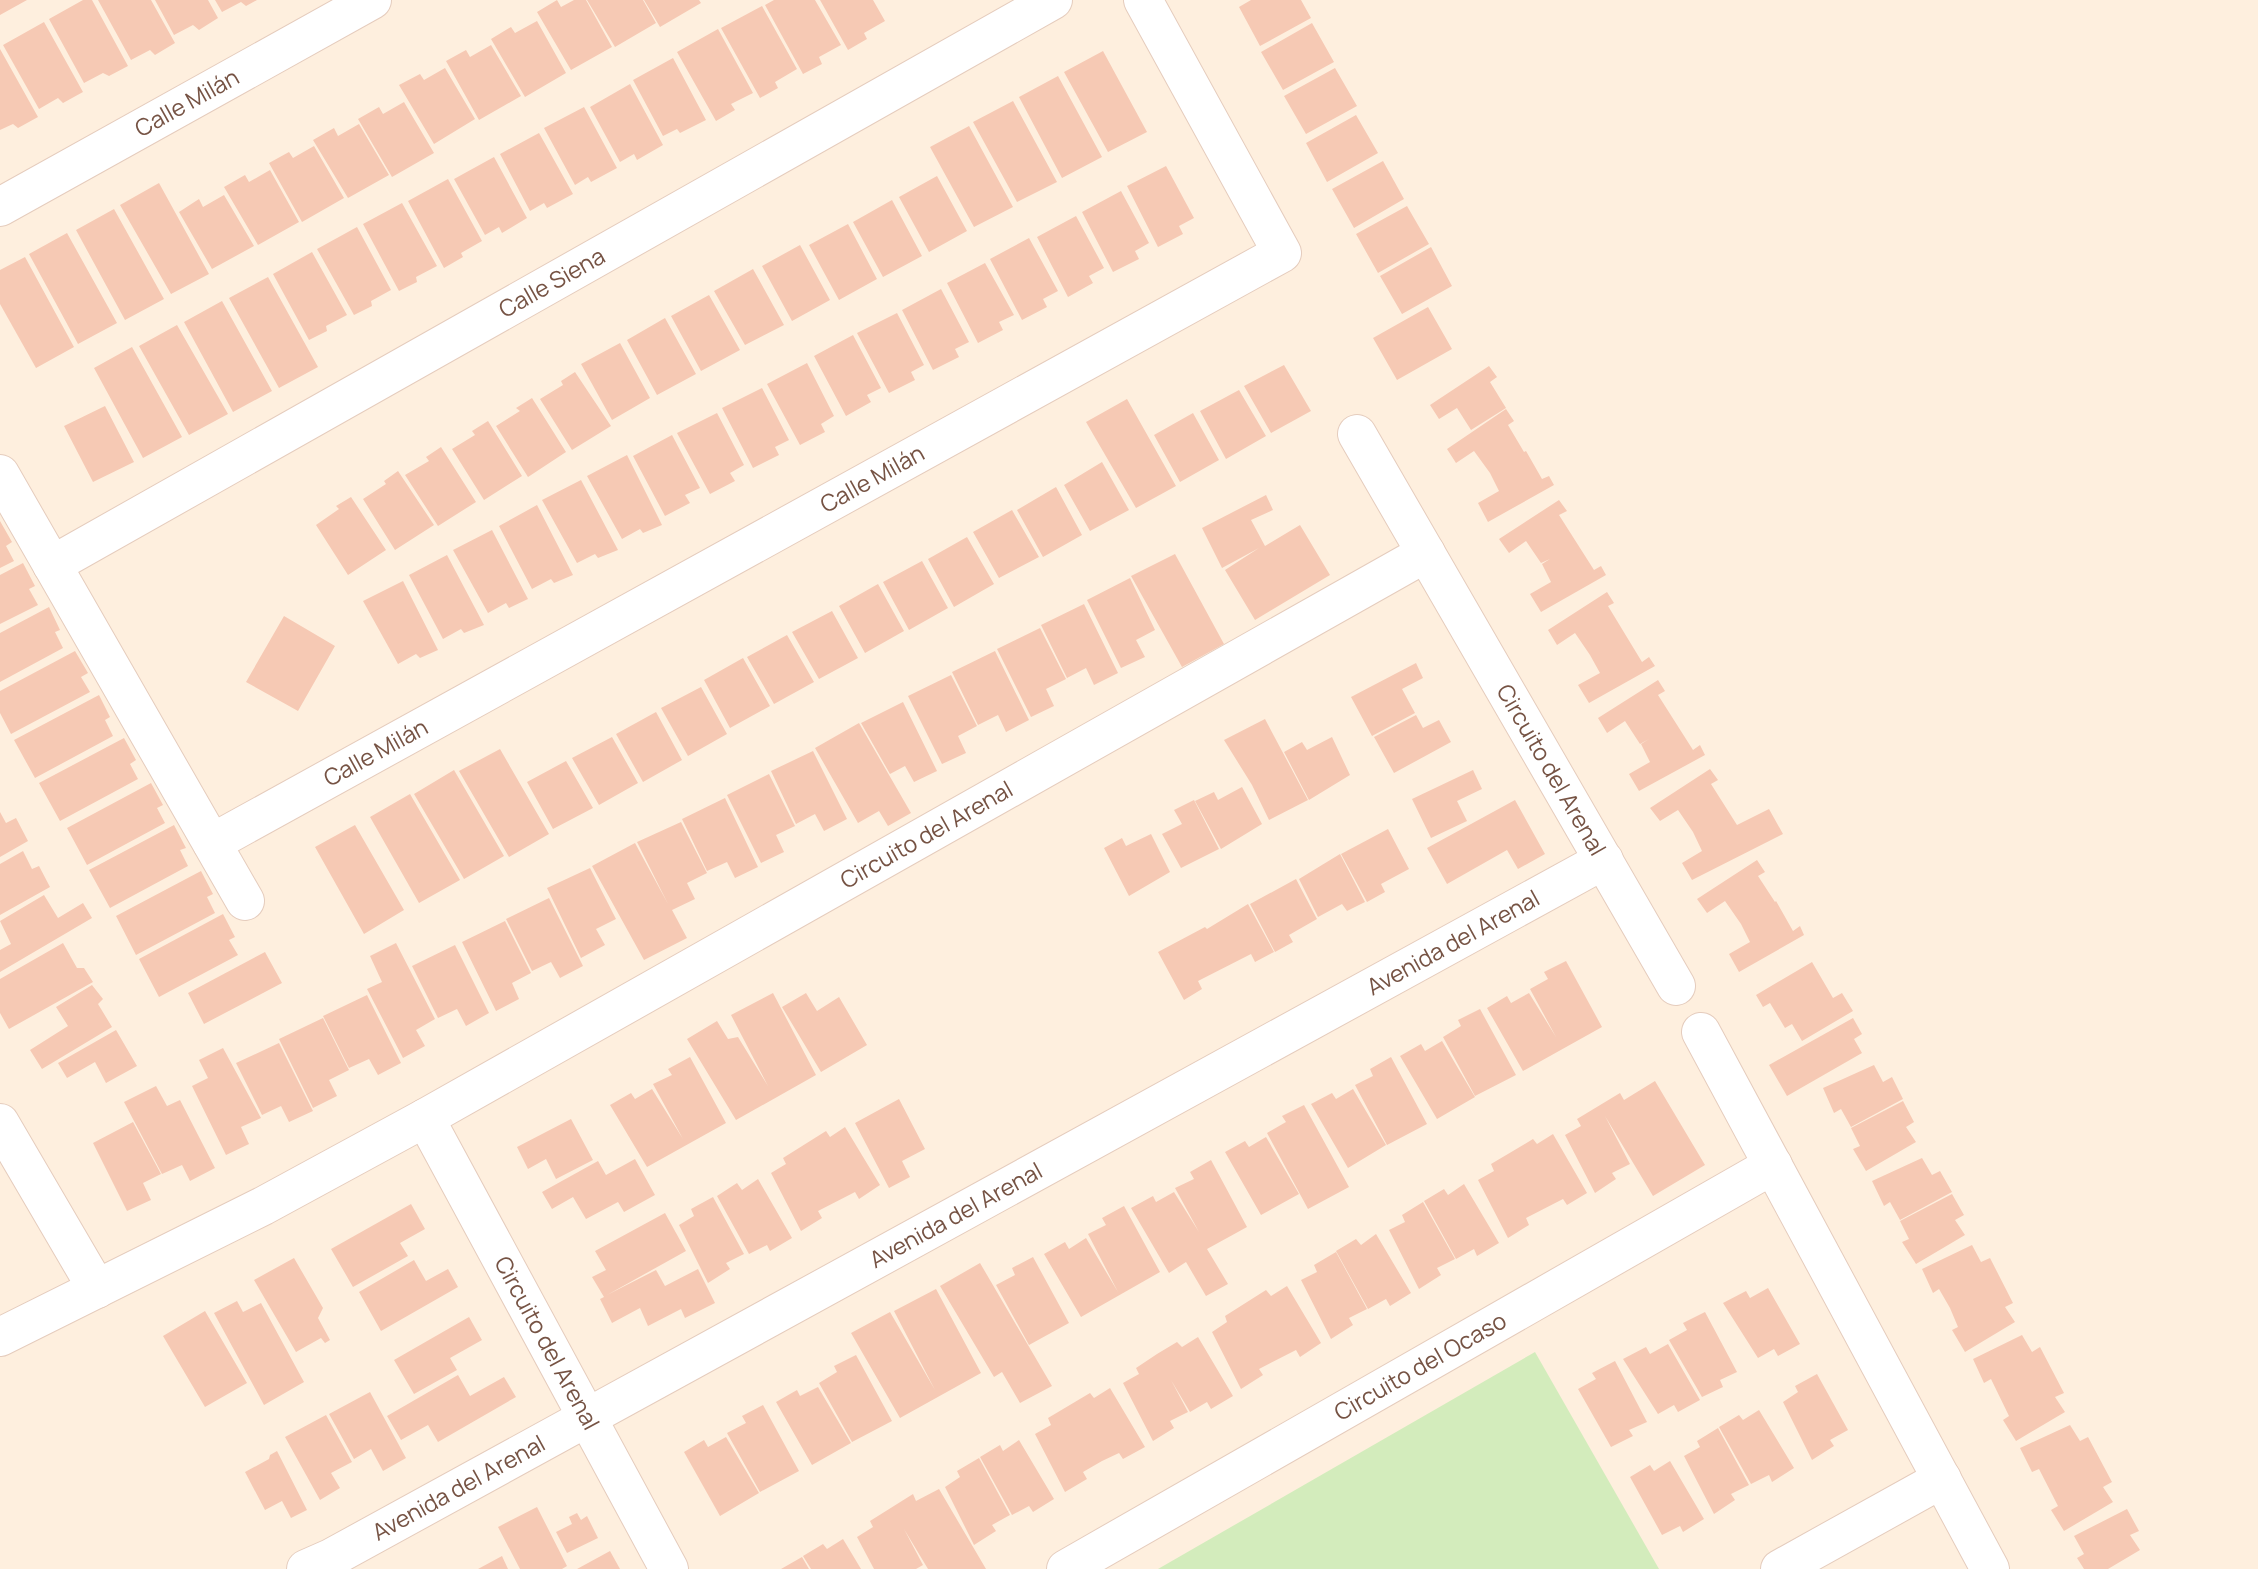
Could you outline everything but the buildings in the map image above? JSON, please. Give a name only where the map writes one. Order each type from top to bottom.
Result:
[{"type":"street","name":"Calle Milán","points":[[0,207],[372,0]]},
{"type":"street","name":"Calle Siena","points":[[52,565],[1053,0]]},
{"type":"street","name":"Calle Milán","points":[[212,843],[1282,253],[1143,0]]},
{"type":"street","name":"Circuito del Arenal","points":[[1357,434],[1676,986]]},
{"type":"street","points":[[0,474],[245,901]]},
{"type":"street","name":"Circuito del Arenal","points":[[0,1337],[263,1206],[425,1118],[1426,553]]},
{"type":"street","name":"Avenida del Arenal","points":[[306,1569],[331,1558],[588,1418],[1604,860]]},
{"type":"street","points":[[1701,1032],[1990,1569]]},
{"type":"street","name":"Circuito del Arenal","points":[[425,1118],[669,1569]]},
{"type":"street","points":[[0,1123],[97,1289]]},
{"type":"street","name":"Circuito del Ocaso","points":[[1066,1569],[1773,1165]]},
{"type":"street","points":[[1780,1569],[1942,1479]]},
{"type":"green space","points":[[1535,1352],[1659,1569],[1158,1569]]}]
